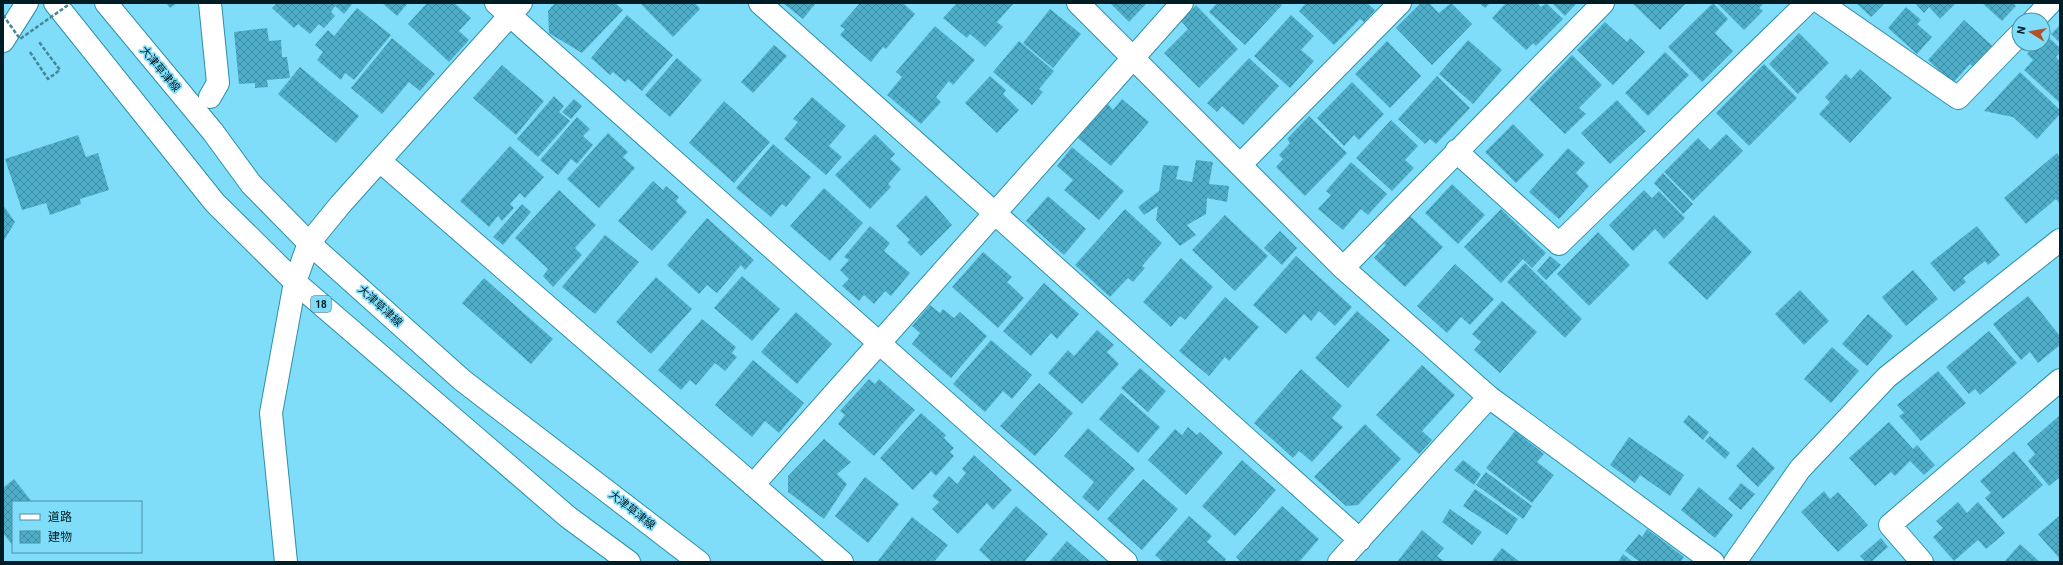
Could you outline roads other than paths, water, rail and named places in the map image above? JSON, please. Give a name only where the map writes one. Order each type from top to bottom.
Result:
[{"type":"street","points":[[12,40],[27,3]]},
{"type":"street","name":"18","points":[[55,3],[215,203],[295,282],[568,517],[629,562]]},
{"type":"street","name":"大津草津線","points":[[106,3],[213,132],[251,184],[309,243],[462,380],[699,562]]},
{"type":"street","points":[[210,3],[218,83],[210,97]]},
{"type":"street","points":[[760,3],[1360,540]]},
{"type":"street","points":[[1078,3],[1343,268],[1489,397],[1713,562]]},
{"type":"street","points":[[753,485],[1182,3]]},
{"type":"street","points":[[1240,165],[1400,3]]},
{"type":"street","points":[[1343,268],[1456,151],[1603,3]]},
{"type":"street","points":[[1456,151],[1559,244],[1807,3]]},
{"type":"street","points":[[1822,3],[1958,98],[2011,43]]},
{"type":"street","points":[[2042,12],[2050,3]]},
{"type":"street","points":[[280,561],[271,413],[295,282],[309,243],[509,7],[880,343],[1126,562]]},
{"type":"street","points":[[380,161],[842,562]]},
{"type":"street","points":[[1735,562],[1800,469],[1887,377],[2060,241]]},
{"type":"street","points":[[1922,562],[1890,525],[2060,380]]},
{"type":"street","points":[[1339,562],[1489,397]]}]
